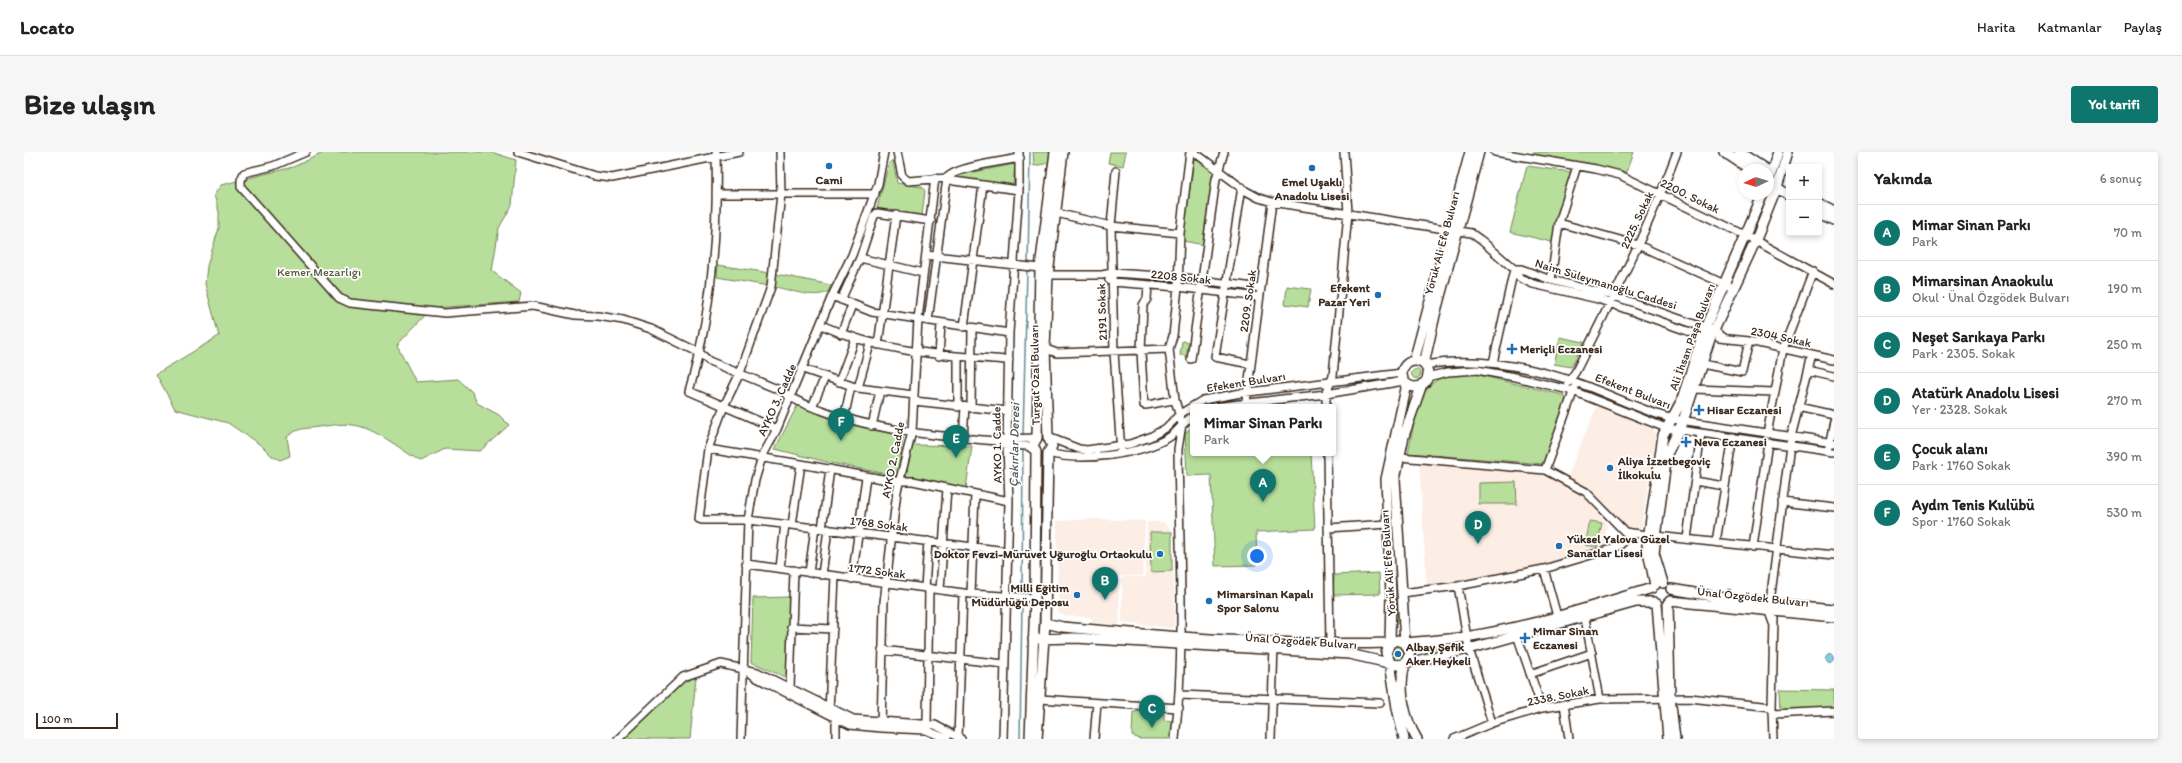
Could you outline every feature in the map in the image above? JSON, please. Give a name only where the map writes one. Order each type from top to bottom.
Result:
[{"type":"main road","name":"Turgut Ozal Bulvarı","points":[[1030,739],[1035,598],[1036,452],[1033,445],[1027,442],[1041,352],[1048,275],[1055,152]]},
{"type":"main road","name":"Turgut Ozal Bulvarı","points":[[1037,739],[1045,623],[1048,453],[1052,446],[1048,437],[1032,267],[1051,212],[1063,152]]},
{"type":"main road","name":"Yörük Ali Efe Bulvarı","points":[[1424,365],[1470,152]]},
{"type":"main road","name":"Yörük Ali Efe Bulvarı","points":[[1414,361],[1453,230],[1479,152]]},
{"type":"main road","points":[[1724,152],[1742,164]]},
{"type":"main road","points":[[1739,152],[1753,164]]},
{"type":"main road","points":[[1773,164],[1778,152]]},
{"type":"main road","points":[[1708,334],[1733,288],[1755,242],[1777,187],[1788,152]]},
{"type":"main road","points":[[1774,178],[1780,178],[1786,182]]},
{"type":"main road","points":[[1774,184],[1786,194]]},
{"type":"main road","name":"Ali İhsan Paşa Bulvarı","points":[[1657,586],[1652,535],[1658,459],[1663,435],[1681,402],[1708,334],[1724,284],[1747,236],[1762,200]]},
{"type":"main road","points":[[1822,206],[1834,216]]},
{"type":"main road","points":[[1822,213],[1834,216]]},
{"type":"main road","name":"Ali İhsan Paşa Bulvarı","points":[[1652,535],[1667,454],[1679,431],[1694,389],[1702,364],[1708,334]]},
{"type":"main road","points":[[1414,361],[1424,365],[1425,381],[1415,387],[1404,379],[1405,365],[1414,361]]},
{"type":"main road","name":"Yörük Ali Efe Bulvarı","points":[[1404,379],[1387,469],[1391,595],[1390,643],[1386,653],[1390,662],[1397,708],[1404,739]]},
{"type":"main road","name":"Yörük Ali Efe Bulvarı","points":[[1417,739],[1407,719],[1403,682],[1405,662],[1410,652],[1405,643],[1395,479],[1404,436],[1425,381]]},
{"type":"main road","name":"Efekent Bulvarı","points":[[1027,442],[1043,436],[1048,437]]},
{"type":"main road","points":[[1036,452],[1042,455],[1048,453]]},
{"type":"main road","points":[[1668,739],[1667,697],[1669,602],[1672,594],[1671,589],[1657,586],[1650,595],[1655,603],[1667,697],[1675,739]]},
{"type":"main road","name":"Ünal Özgödek Bulvarı","points":[[1033,639],[1076,638],[1181,641],[1274,646],[1348,654],[1390,662],[1398,665],[1405,662],[1469,649],[1517,635],[1584,613],[1657,586]]},
{"type":"main road","name":"Ünal Özgödek Bulvarı","points":[[1671,589],[1689,594],[1834,617]]},
{"type":"main road","name":"Ünal Özgödek Bulvarı","points":[[1274,646],[1390,643],[1398,640],[1405,643],[1466,637],[1557,616],[1584,613],[1636,602],[1655,603]]},
{"type":"main road","points":[[1655,603],[1669,602]]},
{"type":"main road","name":"Ünal Özgödek Bulvarı","points":[[1669,602],[1834,609]]},
{"type":"main road","name":"Ünal Özgödek Bulvarı","points":[[1045,623],[1063,627],[1181,641]]},
{"type":"street","points":[[306,152],[273,166],[244,173],[241,180],[241,187],[339,298],[350,303],[445,313],[533,306],[574,315],[598,316],[623,320],[651,329],[700,353],[709,361],[740,372],[782,391],[791,398],[844,419],[872,426],[912,432],[996,441],[1001,445],[1007,442],[1027,442]]},
{"type":"street","points":[[518,152],[595,176],[612,178],[716,154],[739,152]]},
{"type":"street","points":[[780,152],[781,194],[771,287],[740,372],[724,406],[708,449],[830,469],[892,482],[900,480],[947,488],[1009,501]]},
{"type":"street","name":"AYKO 3. Cadde","points":[[741,739],[748,520],[755,480],[762,457],[791,398],[832,296],[852,256],[875,194],[884,152]]},
{"type":"street","points":[[897,152],[902,176],[905,179],[947,178],[954,181],[1019,190]]},
{"type":"street","points":[[1175,739],[1180,695],[1181,641],[1178,449],[1182,424],[1175,400],[1169,349],[1173,336],[1178,287],[1180,233],[1190,152]]},
{"type":"street","name":"Naim Süleymanoğlu Caddesi","points":[[1194,152],[1259,198],[1272,202],[1471,233],[1482,240],[1514,269],[1520,278],[1533,284],[1609,304],[1708,334]]},
{"type":"street","points":[[1191,358],[1219,170],[1224,152]]},
{"type":"street","points":[[1326,404],[1326,394],[1333,376],[1348,213],[1348,194],[1344,152]]},
{"type":"street","name":"2200. Sokak","points":[[1496,152],[1620,175],[1747,236],[1755,242],[1834,284]]},
{"type":"street","name":"2225. Sokak","points":[[1572,381],[1662,194],[1677,152]]},
{"type":"street","points":[[716,154],[714,249],[700,353],[689,391],[777,429]]},
{"type":"street","points":[[928,321],[938,256],[947,178],[950,174],[1019,155]]},
{"type":"street","name":"AYKO 1. Cadde","points":[[1003,739],[1009,501],[1007,411],[1009,333],[1019,190],[1019,155]]},
{"type":"street","points":[[1551,280],[1559,223],[1577,166]]},
{"type":"street","name":"2191 Sokak","points":[[1116,171],[1111,226],[1114,352],[1120,449]]},
{"type":"street","name":"AYKO 2. Cadde","points":[[881,725],[882,650],[886,583],[897,490],[912,432],[915,352],[935,178]]},
{"type":"street","points":[[963,438],[971,357],[968,328],[973,261],[983,185]]},
{"type":"street","points":[[1242,187],[1215,357],[1250,364]]},
{"type":"street","points":[[716,194],[875,194]]},
{"type":"street","name":"2209. Sokak","points":[[1246,403],[1272,202]]},
{"type":"street","points":[[1051,212],[1111,226],[1180,233]]},
{"type":"street","points":[[842,300],[860,258],[874,216],[877,213],[930,221]]},
{"type":"street","points":[[878,345],[896,216]]},
{"type":"street","points":[[1559,223],[1638,245],[1733,288]]},
{"type":"street","points":[[926,254],[1013,266],[1032,267]]},
{"type":"street","points":[[860,258],[923,273]]},
{"type":"street","points":[[1493,363],[1514,269]]},
{"type":"street","name":"Naim Süleymanoğlu Caddesi","points":[[1514,269],[1521,269],[1551,280],[1614,296],[1708,334]]},
{"type":"street","points":[[1767,434],[1783,349],[1813,272]]},
{"type":"street","name":"2208 Sokak","points":[[1048,275],[1102,275],[1112,273],[1178,277],[1261,288]]},
{"type":"street","points":[[1102,275],[1112,282]]},
{"type":"street","name":"2208 Sokak","points":[[1112,282],[1178,287],[1260,297]]},
{"type":"street","points":[[1148,285],[1147,299],[1143,305],[1141,351],[1144,405],[1148,406],[1158,402],[1175,400]]},
{"type":"street","points":[[832,296],[852,305],[883,314],[940,324],[1009,333]]},
{"type":"street","points":[[841,334],[852,305]]},
{"type":"street","points":[[939,356],[940,324]]},
{"type":"street","points":[[821,325],[870,344],[939,356],[1009,360]]},
{"type":"street","name":"2304 Sokak","points":[[1708,334],[1749,341],[1834,360]]},
{"type":"street","points":[[839,382],[855,339]]},
{"type":"street","points":[[1702,364],[1742,372],[1749,341]]},
{"type":"street","points":[[844,419],[870,344]]},
{"type":"street","points":[[1041,352],[1114,352],[1169,349]]},
{"type":"street","points":[[1773,739],[1772,591],[1791,437],[1812,355]]},
{"type":"street","points":[[958,357],[965,408]]},
{"type":"street","name":"Efekent Bulvarı","points":[[1424,365],[1476,360],[1493,363],[1572,381],[1656,415],[1683,421],[1832,443]]},
{"type":"street","points":[[803,369],[855,387],[965,408],[1007,411]]},
{"type":"street","name":"Efekent Bulvarı","points":[[1425,381],[1448,372],[1477,370],[1570,390],[1666,428],[1831,452]]},
{"type":"street","points":[[1808,370],[1834,376]]},
{"type":"street","points":[[812,407],[824,377]]},
{"type":"street","name":"Efekent Bulvarı","points":[[1196,404],[1203,400],[1247,392],[1330,382],[1404,379]]},
{"type":"street","name":"Efekent Bulvarı","points":[[1238,404],[1326,394],[1404,379]]},
{"type":"street","points":[[1545,470],[1572,381]]},
{"type":"street","points":[[1694,389],[1774,392]]},
{"type":"street","points":[[872,426],[880,391]]},
{"type":"street","points":[[1175,400],[1172,421],[1178,449]]},
{"type":"street","points":[[1798,407],[1834,415]]},
{"type":"street","name":"Efekent Bulvarı","points":[[1048,437],[1079,449],[1120,449],[1150,437],[1166,428],[1180,414],[1190,408]]},
{"type":"street","points":[[1048,453],[1073,458],[1156,444],[1174,433],[1190,418]]},
{"type":"street","points":[[1831,452],[1834,421]]},
{"type":"street","points":[[1687,539],[1701,434]]},
{"type":"street","points":[[1716,542],[1733,437]]},
{"type":"street","points":[[1753,547],[1768,442]]},
{"type":"street","name":"1768 Sokak","points":[[708,449],[699,518],[702,520],[748,520],[789,524],[1008,551]]},
{"type":"street","points":[[1327,456],[1330,645]]},
{"type":"street","points":[[1400,457],[1545,470],[1586,492],[1619,528],[1632,534],[1834,554]]},
{"type":"street","points":[[780,568],[801,464]]},
{"type":"street","points":[[822,575],[822,528],[830,469]]},
{"type":"street","points":[[852,579],[857,532],[866,477]]},
{"type":"street","points":[[1695,481],[1724,486]]},
{"type":"street","points":[[940,590],[947,488]]},
{"type":"street","points":[[618,739],[683,677],[721,664],[757,672],[790,688],[833,713],[850,725],[927,724],[935,725],[959,738],[961,659],[973,547],[975,494]]},
{"type":"street","points":[[1782,502],[1834,508]]},
{"type":"street","points":[[1328,528],[1388,524]]},
{"type":"street","points":[[809,572],[822,528]]},
{"type":"street","points":[[1402,593],[1458,586],[1544,569],[1611,549],[1620,545],[1632,534]]},
{"type":"street","points":[[927,724],[928,541]]},
{"type":"street","name":"1772 Sokak","points":[[746,564],[1006,598],[1035,598]]},
{"type":"street","points":[[1544,569],[1557,616]]},
{"type":"street","points":[[790,688],[794,570]]},
{"type":"street","points":[[835,576],[833,629],[833,713],[836,739]]},
{"type":"street","points":[[1458,586],[1466,637],[1492,723]]},
{"type":"street","points":[[1584,613],[1600,699]]},
{"type":"street","name":"Ünal Özgödek Bulvarı","points":[[1034,620],[1045,623]]},
{"type":"street","points":[[791,628],[833,629]]},
{"type":"street","points":[[1517,635],[1542,708]]},
{"type":"street","points":[[1271,739],[1274,646]]},
{"type":"street","points":[[882,650],[1004,664]]},
{"type":"street","points":[[1530,674],[1592,653]]},
{"type":"street","points":[[744,669],[757,678],[833,713]]},
{"type":"street","points":[[1180,695],[1380,703]]},
{"type":"street","name":"2338. Sokak","points":[[1454,739],[1492,723],[1542,708],[1600,699],[1667,697],[1690,698],[1772,711],[1834,711]]},
{"type":"street","points":[[1040,699],[1179,708]]},
{"type":"street","points":[[1094,739],[1097,703]]},
{"type":"street","points":[[1564,704],[1569,739]]},
{"type":"street","points":[[881,725],[926,730],[947,739]]},
{"type":"shaded area","name":"Aliya İzzetbegoviç İlkokulu","points":[[1597,406],[1653,429],[1656,436],[1641,529],[1622,525],[1586,487],[1567,478]]},
{"type":"shaded area","points":[[1419,463],[1545,474],[1574,488],[1590,503],[1607,524],[1605,549],[1547,564],[1427,587]]},
{"type":"shaded area","points":[[1097,519],[1145,521],[1143,576],[1118,576],[1120,624],[1092,623],[1091,617],[1066,616],[1058,611],[1057,521]]},
{"type":"shaded area","name":"Doktor Fevzi-Mürüvet Uğuroğlu Ortaokulu","points":[[1147,522],[1163,522],[1172,530],[1175,626],[1170,628],[1122,622],[1122,577],[1146,577]]},
{"type":"green space","name":"Kemer Mezarlığı","points":[[325,152],[491,152],[516,160],[512,205],[499,228],[492,271],[521,293],[519,302],[432,308],[397,345],[416,382],[458,379],[472,392],[477,403],[499,415],[509,425],[480,451],[445,449],[421,461],[378,434],[361,427],[349,424],[340,424],[298,430],[287,437],[290,456],[280,460],[272,456],[262,446],[228,423],[175,409],[156,374],[219,336],[205,284],[207,266],[219,228],[219,212],[214,195],[221,185],[293,167]]},
{"type":"green space","points":[[1033,152],[1050,152],[1049,163],[1034,166]]},
{"type":"green space","points":[[1110,152],[1126,152],[1123,166],[1108,163]]},
{"type":"green space","points":[[1533,152],[1634,152],[1626,174],[1590,164],[1532,154]]},
{"type":"green space","points":[[1197,158],[1214,171],[1204,245],[1183,241],[1194,159]]},
{"type":"green space","points":[[893,160],[897,183],[922,187],[925,191],[922,216],[877,208],[889,163]]},
{"type":"green space","points":[[1015,164],[1013,186],[954,178],[954,176]]},
{"type":"green space","points":[[1527,166],[1571,172],[1552,242],[1510,232]]},
{"type":"green space","points":[[718,265],[770,273],[768,286],[717,277]]},
{"type":"green space","points":[[776,274],[831,285],[828,292],[822,294],[815,295],[802,293],[775,287]]},
{"type":"green space","points":[[1287,286],[1311,289],[1308,307],[1285,304]]},
{"type":"green space","points":[[1560,337],[1584,342],[1571,367],[1554,364]]},
{"type":"green space","points":[[1182,341],[1189,342],[1188,356],[1180,355]]},
{"type":"green space","points":[[1416,369],[1421,374],[1416,379],[1411,374]]},
{"type":"green space","points":[[1470,373],[1563,395],[1567,401],[1544,464],[1408,453],[1416,414],[1428,388],[1434,382],[1442,378]]},
{"type":"green space","points":[[798,404],[904,433],[897,476],[831,463],[775,449]]},
{"type":"green space","points":[[1190,429],[1190,456],[1311,456],[1315,529],[1256,532],[1257,565],[1215,566],[1211,475],[1187,476],[1185,433]]},
{"type":"green space","points":[[911,445],[972,446],[966,489],[906,477]]},
{"type":"green space","points":[[1516,482],[1517,504],[1479,504],[1479,483]]},
{"type":"green space","points":[[1590,521],[1602,523],[1597,547],[1585,545]]},
{"type":"green space","points":[[1150,532],[1172,532],[1172,571],[1151,572]]},
{"type":"green space","points":[[1392,532],[1394,532],[1400,623],[1394,623]]},
{"type":"green space","points":[[1379,573],[1380,594],[1333,595],[1334,575]]},
{"type":"green space","points":[[789,597],[787,678],[751,662],[753,598]]},
{"type":"green space","points":[[1457,644],[1458,649],[1426,655],[1425,650]]},
{"type":"green space","points":[[1398,646],[1403,648],[1405,653],[1403,658],[1398,660],[1393,658],[1391,653],[1393,648]]},
{"type":"green space","points":[[696,677],[690,739],[624,739],[668,693],[678,685]]},
{"type":"green space","points":[[1780,689],[1834,690],[1834,710],[1781,712]]},
{"type":"green space","points":[[1133,712],[1164,712],[1164,720],[1173,721],[1169,739],[1140,739],[1132,736]]},
{"type":"water","points":[[1830,654],[1835,659],[1830,664],[1825,659]]},
{"type":"waterway","name":"Çakırlar Deresi","points":[[1028,264],[1030,152]]},
{"type":"waterway","name":"Çakırlar Deresi","points":[[1023,436],[1027,270]]},
{"type":"waterway","name":"Çakırlar Deresi","points":[[1022,594],[1023,448]]},
{"type":"waterway","name":"Çakırlar Deresi","points":[[1020,739],[1022,600]]},
{"type":"place","name":"Cami","points":[[829,166]]},
{"type":"place","name":"Emel Uşaklı Anadolu Lisesi","points":[[1312,168]]},
{"type":"place","name":"Efekent Pazar Yeri","points":[[1378,295]]},
{"type":"place","name":"Meriçli Eczanesi","points":[[1512,349]]},
{"type":"place","name":"Hisar Eczanesi","points":[[1699,410]]},
{"type":"place","name":"Aydın Tenis Kulübü","points":[[841,441]]},
{"type":"place","name":"Neva Eczanesi","points":[[1686,442]]},
{"type":"place","name":"Çocuk alanı","points":[[956,458]]},
{"type":"place","name":"Aliya İzzetbegoviç İlkokulu","points":[[1610,468]]},
{"type":"place","name":"Mimar Sinan Parkı","points":[[1263,502]]},
{"type":"place","name":"Atatürk Anadolu Lisesi","points":[[1478,544]]},
{"type":"place","name":"Yüksel Yalova Güzel Sanatlar Lisesi","points":[[1559,546]]},
{"type":"place","name":"Doktor Fevzi-Mürüvet Uğuroğlu Ortaokulu","points":[[1160,554]]},
{"type":"place","name":"Milli Eğitim Müdürlüğü Deposu","points":[[1077,595]]},
{"type":"place","name":"Mimarsinan Anaokulu","points":[[1105,600]]},
{"type":"place","name":"Mimarsinan Kapalı Spor Salonu","points":[[1209,601]]},
{"type":"place","name":"Mimar Sinan Eczanesi","points":[[1525,638]]},
{"type":"place","name":"Albay Şefik Aker Heykeli","points":[[1398,654]]},
{"type":"place","name":"Neşet Sarıkaya Parkı","points":[[1152,728]]}]
